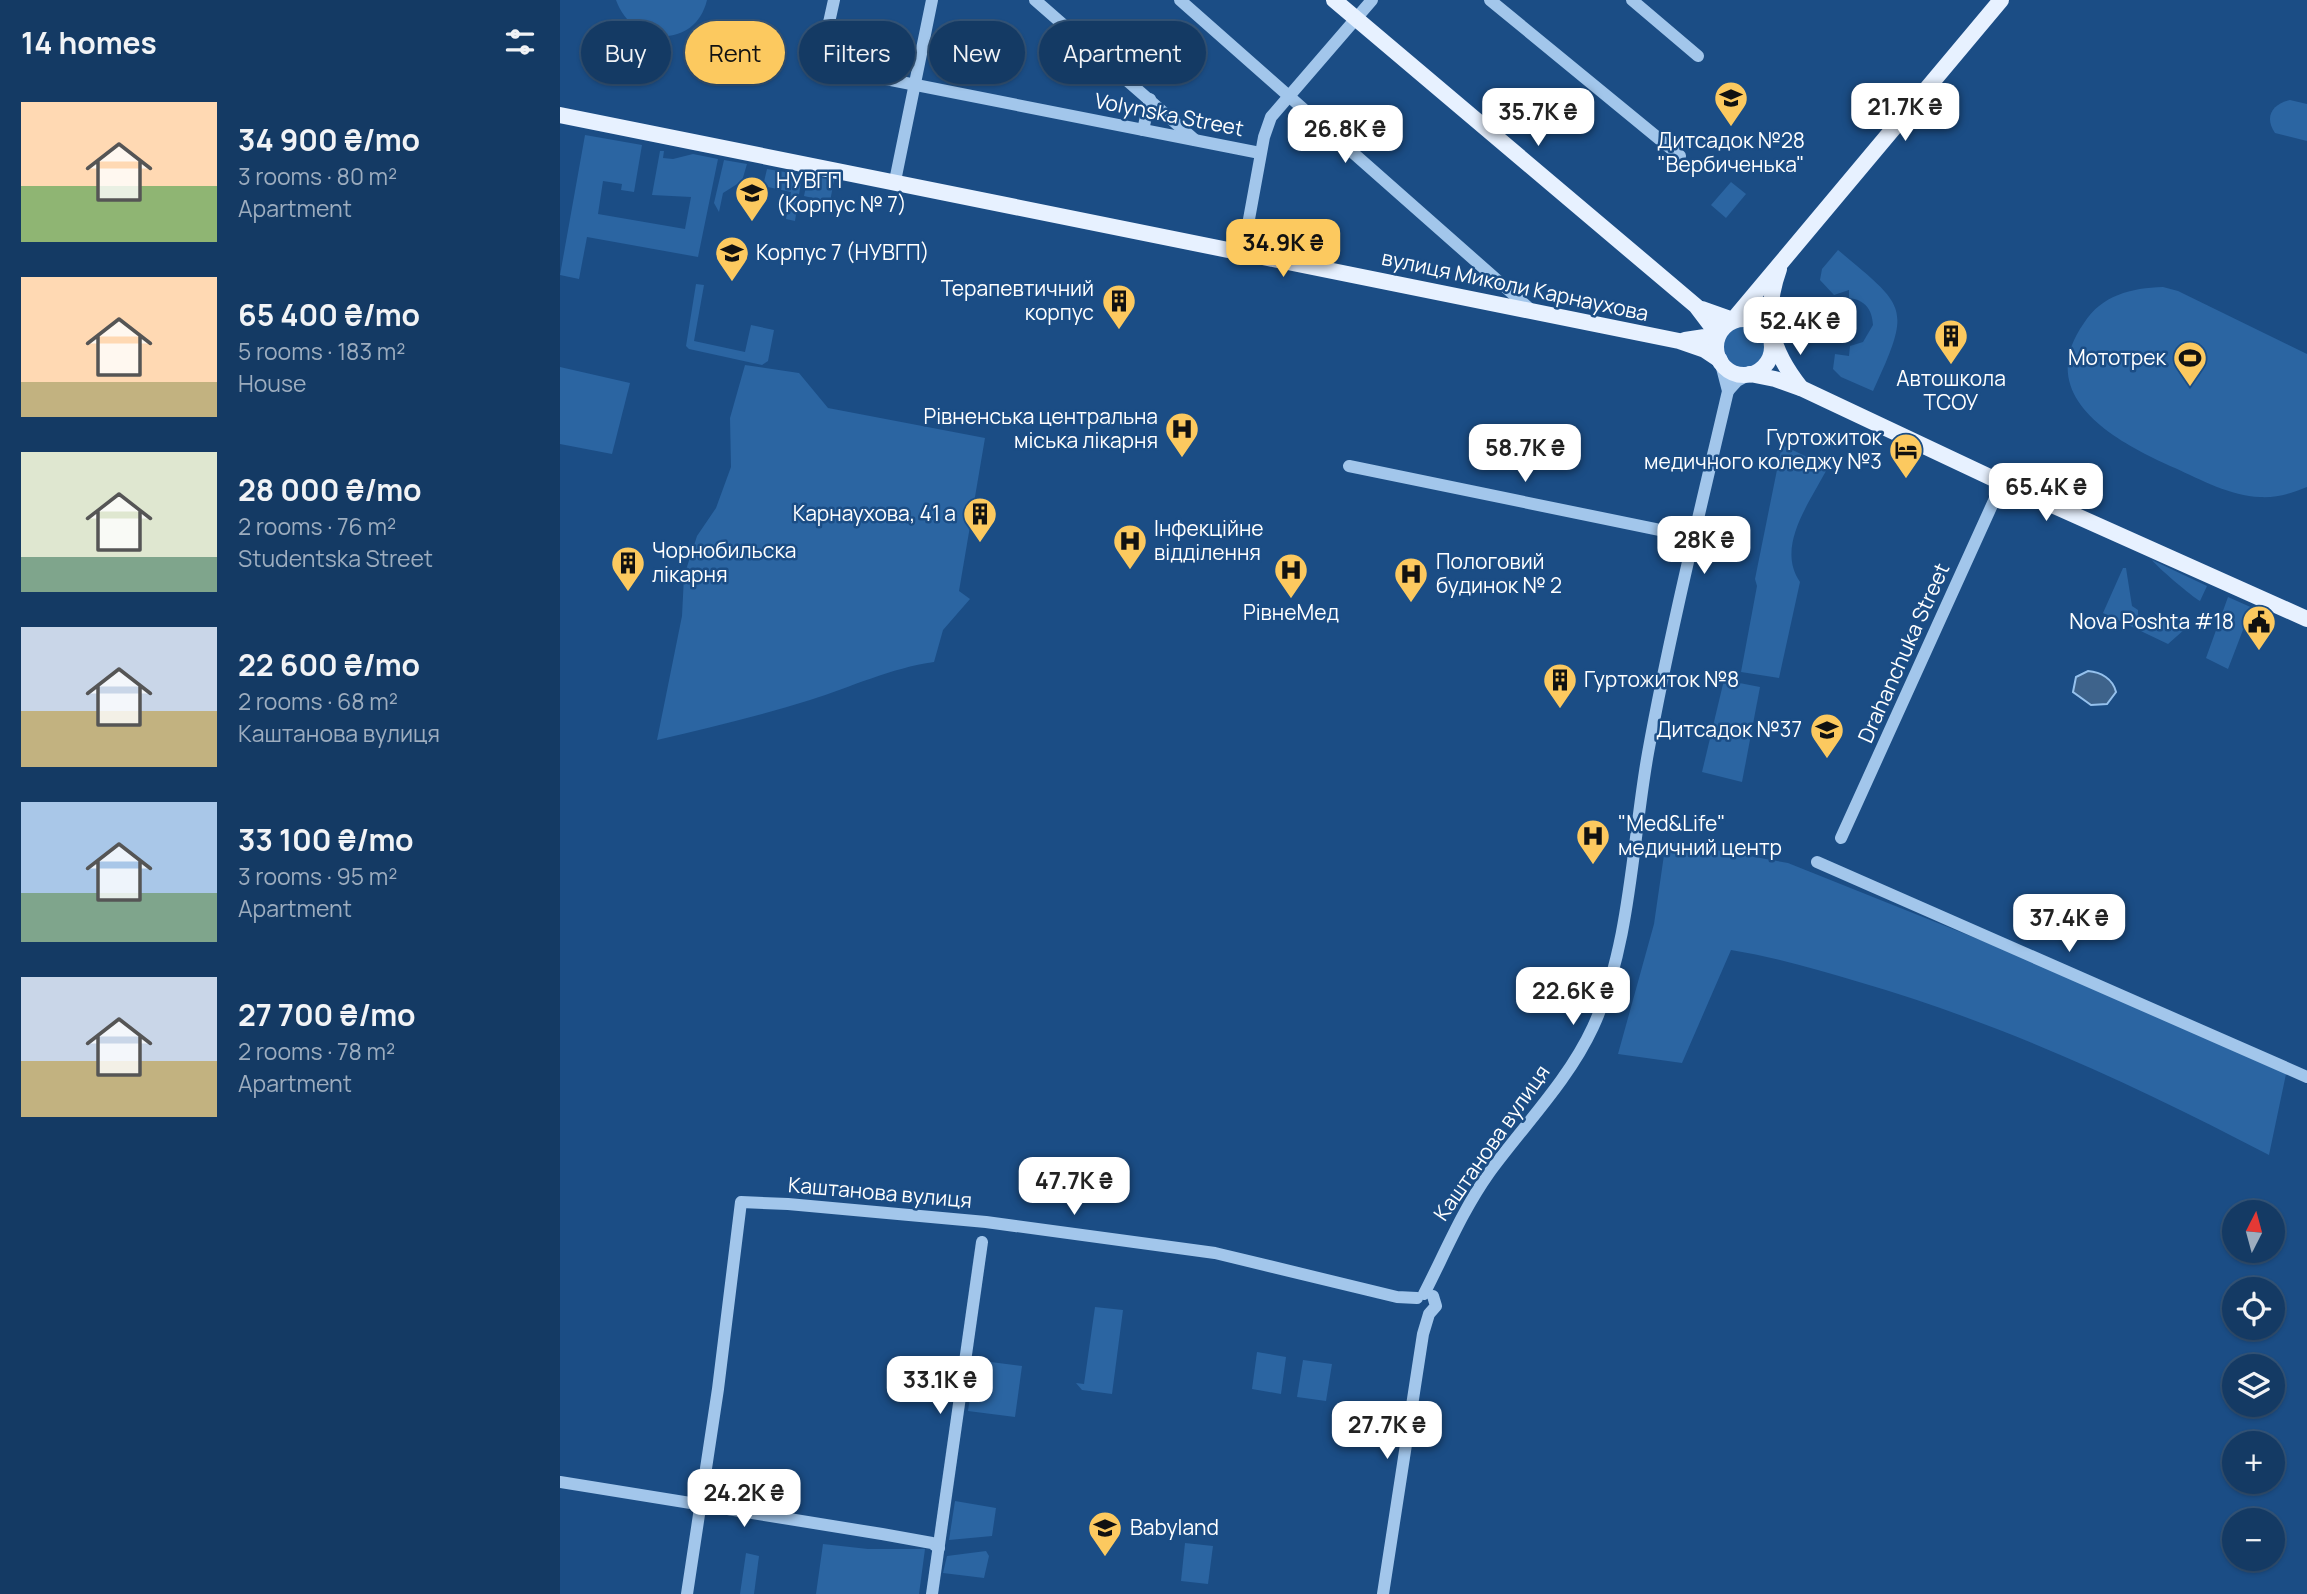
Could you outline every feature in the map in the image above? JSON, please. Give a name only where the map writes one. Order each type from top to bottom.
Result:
[{"type":"main road","points":[[1334,0],[1696,306],[1718,335]]},
{"type":"main road","points":[[2001,0],[1718,335],[1716,348],[1720,360],[1736,373],[1775,379],[1803,389],[2002,483],[2307,619]]},
{"type":"main road","name":"вулиця Миколи Карнаухова","points":[[560,114],[1679,341],[1704,350],[1720,360]]},
{"type":"main road","points":[[1750,374],[1765,366],[1770,358],[1770,309],[1781,263]]},
{"type":"main road","points":[[1696,306],[1733,320],[1758,321],[1772,340],[1785,368],[1803,389]]},
{"type":"main road","name":"вулиця Миколи Карнаухова","points":[[1679,341],[1718,335]]},
{"type":"street","name":"Volynska Street","points":[[829,21],[834,0]]},
{"type":"street","points":[[895,181],[932,0]]},
{"type":"street","points":[[1035,0],[1196,140]]},
{"type":"street","points":[[1180,0],[1290,93],[1531,310]]},
{"type":"street","points":[[1243,252],[1267,127],[1290,93],[1371,0]]},
{"type":"street","points":[[1490,0],[1681,156]]},
{"type":"street","points":[[1632,0],[1698,56]]},
{"type":"street","name":"Volynska Street","points":[[915,84],[1260,153]]},
{"type":"street","points":[[1143,130],[1150,99]]},
{"type":"street","points":[[1720,360],[1728,391]]},
{"type":"street","points":[[1728,391],[1737,381],[1750,374]]},
{"type":"street","name":"Каштанова вулиця","points":[[700,1506],[741,1202],[986,1222],[1215,1253],[1423,1304],[1447,1242],[1488,1175],[1553,1090],[1592,1028],[1606,993],[1628,898],[1648,753],[1728,391]]},
{"type":"street","points":[[1349,466],[1695,537]]},
{"type":"street","name":"Drahanchuka Street","points":[[1841,838],[2002,483]]},
{"type":"street","points":[[1817,862],[2307,1077]]},
{"type":"street","points":[[932,1594],[982,1242]]},
{"type":"street","points":[[1383,1594],[1423,1334],[1423,1304]]},
{"type":"street","points":[[560,1482],[932,1543],[939,1548]]},
{"type":"street","points":[[687,1594],[700,1506]]},
{"type":"shaded area","points":[[616,0],[707,0],[696,21],[685,21],[685,30],[677,34],[671,35],[671,21],[630,21]]},
{"type":"shaded area","points":[[2290,100],[2307,104],[2307,141],[2275,133],[2272,127],[2270,117],[2274,108]]},
{"type":"shaded area","points":[[585,135],[642,145],[634,192],[621,190],[622,184],[603,181],[598,214],[685,229],[691,197],[652,195],[660,151],[664,151],[663,158],[673,159],[693,154],[718,159],[698,257],[587,237],[579,279],[560,275]]},
{"type":"shaded area","points":[[724,160],[747,164],[742,181],[723,193],[719,212],[714,203]]},
{"type":"shaded area","points":[[767,169],[802,175],[795,221],[786,219],[791,192],[763,186]]},
{"type":"shaded area","points":[[808,176],[834,180],[830,202],[804,196]]},
{"type":"shaded area","points":[[1731,182],[1746,194],[1726,218],[1711,205]]},
{"type":"shaded area","points":[[1838,250],[1878,285],[1890,298],[1896,310],[1894,341],[1873,391],[1841,377],[1833,369],[1835,354],[1849,356],[1850,346],[1863,342],[1873,325],[1869,310],[1863,303],[1849,298],[1849,290],[1834,295],[1820,280],[1822,269]]},
{"type":"shaded area","points":[[696,284],[704,285],[694,341],[745,352],[751,325],[774,330],[768,361],[762,365],[689,349],[686,346]]},
{"type":"shaded area","name":"Мототрек","points":[[2163,287],[2178,291],[2307,354],[2307,487],[2284,495],[2266,497],[2238,494],[2216,487],[2153,458],[2108,431],[2089,414],[2075,395],[2068,374],[2070,350],[2091,313],[2108,300],[2129,291]]},
{"type":"shaded area","points":[[1745,324],[1761,331],[1768,347],[1761,363],[1745,370],[1729,363],[1722,347],[1729,331]]},
{"type":"shaded area","points":[[745,365],[799,373],[828,408],[985,438],[959,591],[970,599],[943,630],[934,662],[887,673],[772,711],[657,740],[682,616],[684,576],[697,536],[716,508],[731,467],[730,418]]},
{"type":"shaded area","points":[[560,367],[630,383],[612,454],[560,444]]},
{"type":"shaded area","points":[[1782,445],[1828,467],[1805,509],[1793,539],[1793,568],[1800,582],[1779,678],[1741,672],[1757,586],[1755,579]]},
{"type":"shaded area","points":[[2152,560],[2207,586],[2200,601],[2174,581]]},
{"type":"shaded area","points":[[2123,568],[2126,568],[2132,606],[2138,610],[2138,623],[2149,629],[2156,617],[2185,629],[2168,644],[2103,613]]},
{"type":"shaded area","points":[[2228,597],[2264,613],[2258,627],[2246,622],[2228,669],[2206,658]]},
{"type":"shaded area","points":[[2088,671],[2102,675],[2112,683],[2116,692],[2107,704],[2091,705],[2073,692],[2076,677]]},
{"type":"shaded area","points":[[1724,680],[1760,687],[1742,782],[1702,772]]},
{"type":"shaded area","points":[[1666,841],[1788,863],[2100,988],[2286,1074],[2269,1155],[2069,1058],[1965,1017],[1827,973],[1731,950],[1682,1063],[1618,1054],[1654,924]]},
{"type":"shaded area","points":[[1095,1307],[1123,1310],[1112,1394],[1082,1390],[1076,1383],[1084,1384]]},
{"type":"shaded area","points":[[1257,1352],[1286,1357],[1281,1394],[1252,1389]]},
{"type":"shaded area","points":[[975,1360],[1022,1366],[1015,1417],[968,1411]]},
{"type":"shaded area","points":[[1303,1360],[1332,1364],[1326,1401],[1297,1397]]},
{"type":"shaded area","points":[[955,1501],[996,1508],[992,1536],[949,1540]]},
{"type":"shaded area","points":[[1185,1543],[1213,1546],[1208,1584],[1181,1581]]},
{"type":"shaded area","points":[[823,1544],[868,1549],[925,1549],[919,1594],[816,1594]]},
{"type":"shaded area","points":[[986,1551],[989,1556],[984,1578],[943,1573],[947,1556]]},
{"type":"shaded area","points":[[746,1553],[759,1556],[754,1594],[740,1594]]},
{"type":"place","name":"Дитсадок №28 \"Вербиченька\"","points":[[1731,128]]},
{"type":"place","name":"НУВГП (Корпус № 7)","points":[[752,223]]},
{"type":"place","name":"Корпус 7 (НУВГП)","points":[[732,283]]},
{"type":"place","name":"Терапевтичний корпус","points":[[1119,331]]},
{"type":"place","name":"Автошкола ТСОУ","points":[[1951,366]]},
{"type":"place","name":"Мототрек","points":[[2190,388]]},
{"type":"place","name":"Рівненська центральна міська лікарня","points":[[1182,459]]},
{"type":"place","name":"Гуртожиток медичного коледжу №3","points":[[1906,480]]},
{"type":"place","name":"Карнаухова, 41 а","points":[[980,544]]},
{"type":"place","name":"Інфекційне відділення","points":[[1130,571]]},
{"type":"place","name":"Чорнобильска лікарня","points":[[628,593]]},
{"type":"place","name":"РівнеМед","points":[[1291,600]]},
{"type":"place","name":"Пологовий будинок № 2","points":[[1411,604]]},
{"type":"place","name":"Nova Poshta #18","points":[[2259,652]]},
{"type":"place","name":"Гуртожиток №8","points":[[1560,710]]},
{"type":"place","name":"Дитсадок №37","points":[[1827,760]]},
{"type":"place","name":"\"Med&Life\" медичний центр","points":[[1593,866]]},
{"type":"place","name":"Babyland","points":[[1105,1558]]}]
